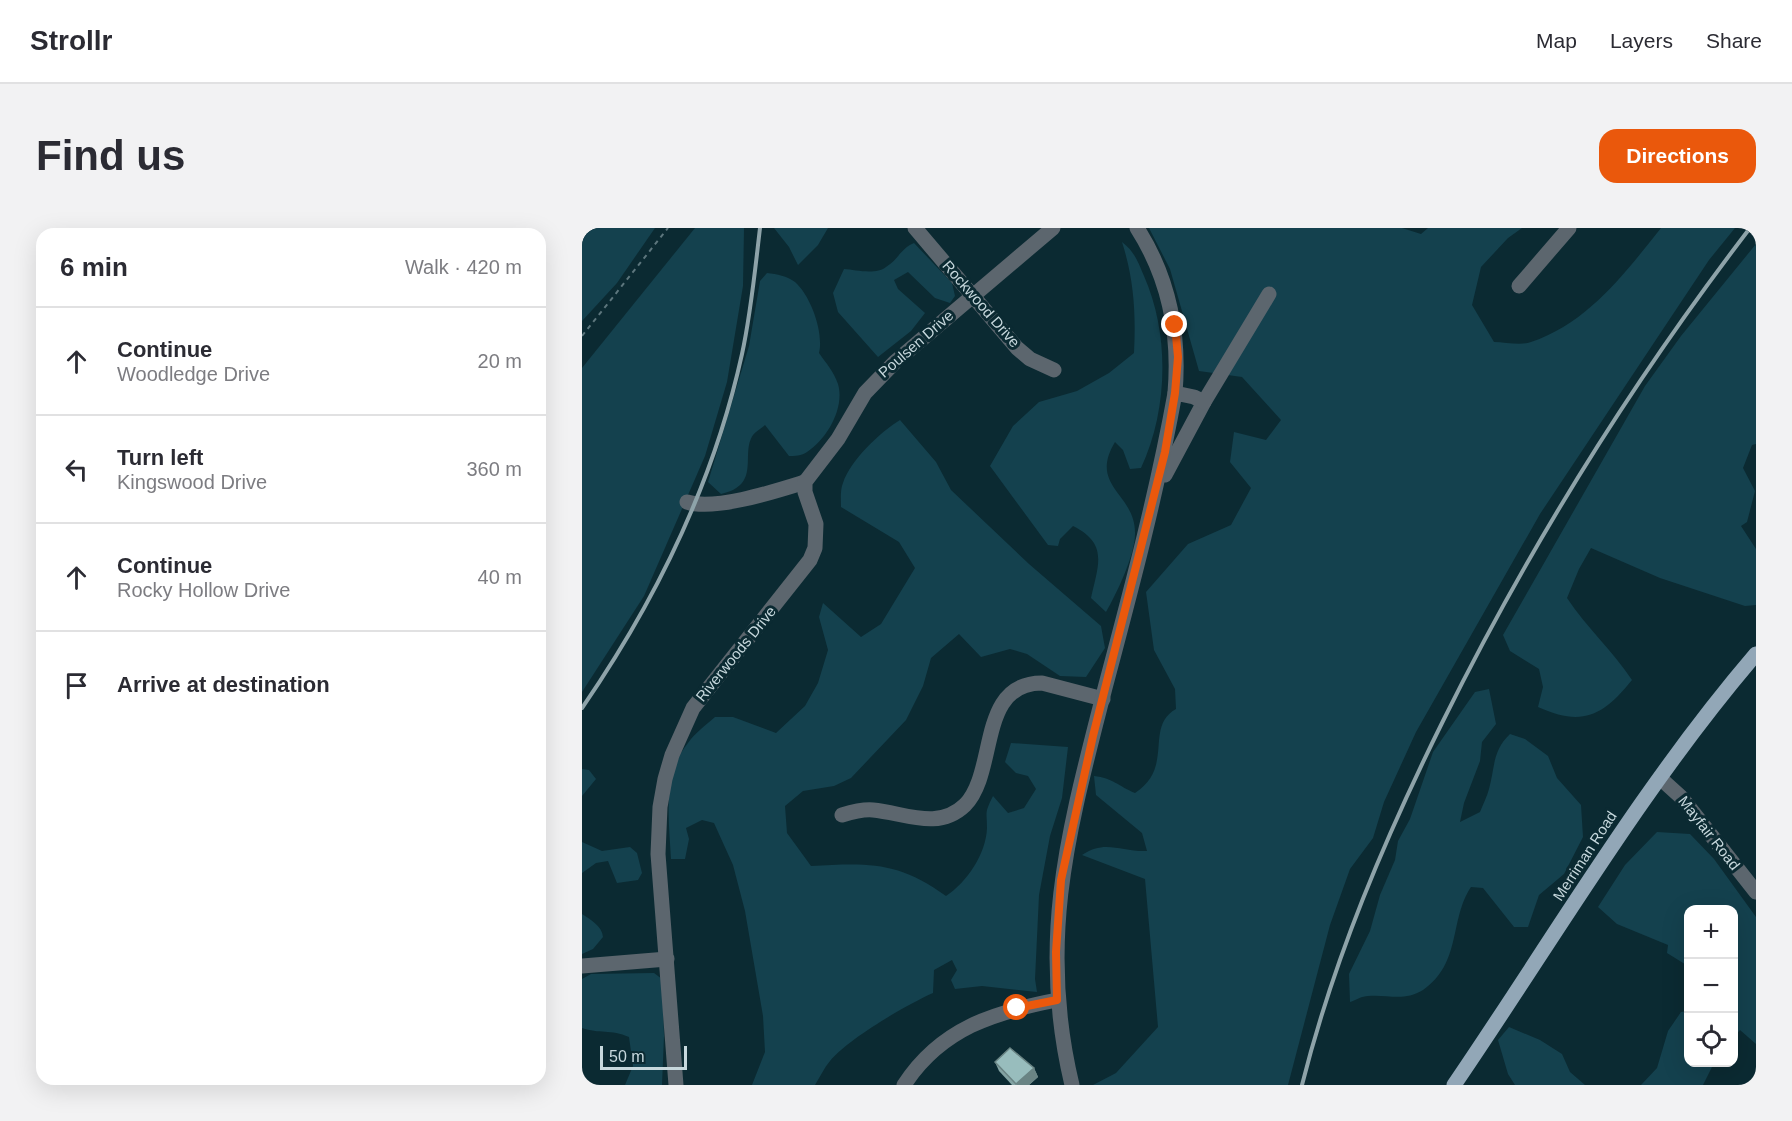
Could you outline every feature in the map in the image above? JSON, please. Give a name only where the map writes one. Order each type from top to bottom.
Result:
[{"type":"main road","name":"Merriman Road","points":[[1454,1085],[1701,719],[1756,654]]},
{"type":"street","name":"Rockwood Drive","points":[[915,228],[1017,348],[1030,359],[1054,370]]},
{"type":"street","name":"Poulsen Drive","points":[[804,482],[838,439],[855,406],[878,377],[1053,228]]},
{"type":"street","points":[[1072,1085],[1057,1000],[1056,942],[1061,880],[1103,699],[1155,493],[1175,393],[1178,357],[1175,325],[1167,292],[1155,261],[1137,228]]},
{"type":"street","points":[[1519,286],[1569,228]]},
{"type":"street","points":[[1155,493],[1204,402],[1269,294]]},
{"type":"street","points":[[1175,393],[1194,397],[1204,402]]},
{"type":"street","points":[[687,502],[717,502],[761,496],[804,482]]},
{"type":"street","name":"Riverwoods Drive","points":[[676,1085],[658,834],[660,807],[672,755],[682,730],[708,687],[802,573],[810,560],[815,548],[816,525],[804,482]]},
{"type":"street","points":[[842,815],[870,810],[930,820],[950,815],[971,798],[979,779],[994,718],[1011,694],[1032,683],[1103,699]]},
{"type":"street","name":"Mayfair Road","points":[[1660,778],[1682,797],[1756,892]]},
{"type":"street","points":[[582,966],[666,960]]},
{"type":"street","points":[[904,1085],[937,1050],[973,1023],[998,1012],[1057,1000]]},
{"type":"path","points":[[582,336],[668,228]]},
{"type":"shaded area","points":[[582,228],[655,228],[617,283],[582,321]]},
{"type":"shaded area","points":[[695,228],[744,228],[743,286],[727,382],[705,456],[644,596],[582,692],[582,368]]},
{"type":"shaded area","points":[[774,228],[828,228],[818,245],[798,265],[789,247]]},
{"type":"shaded area","points":[[1149,228],[1402,228],[1421,234],[1428,228],[1522,228],[1508,238],[1481,267],[1472,305],[1494,342],[1518,344],[1531,342],[1551,333],[1588,309],[1619,279],[1661,228],[1735,228],[1709,260],[1540,514],[1416,732],[1384,802],[1373,838],[1350,869],[1330,925],[1288,1085],[1093,1085],[1116,1073],[1158,1027],[1145,879],[1082,855],[1090,850],[1106,847],[1147,851],[1142,833],[1096,795],[1094,776],[1111,780],[1135,793],[1147,783],[1154,771],[1162,726],[1167,717],[1176,709],[1175,689],[1154,650],[1146,592],[1188,544],[1231,525],[1251,488],[1230,462],[1234,432],[1266,440],[1281,420],[1242,377],[1199,371],[1170,269]]},
{"type":"shaded area","points":[[1122,242],[1136,258],[1152,299],[1162,347],[1161,397],[1157,422],[1141,468],[1130,469],[1123,450],[1115,442],[1108,457],[1107,470],[1110,480],[1128,509],[1133,520],[1135,534],[1120,585],[1106,612],[1091,598],[1098,565],[1098,556],[1092,540],[1073,526],[1060,539],[1058,546],[1048,545],[990,466],[1013,426],[1039,402],[1077,391],[1109,373],[1134,353],[1133,297]]},
{"type":"shaded area","points":[[914,243],[952,283],[955,296],[950,303],[935,298],[908,272],[894,280],[898,289],[925,313],[911,331],[878,357],[838,312],[833,293],[844,269],[877,271],[890,264]]},
{"type":"shaded area","points":[[1756,244],[1756,444],[1752,445],[1743,468],[1755,491],[1747,522],[1741,526],[1756,549],[1756,605],[1745,606],[1660,578],[1591,548],[1567,598],[1632,680],[1611,702],[1591,714],[1579,717],[1567,716],[1538,707],[1543,687],[1539,669],[1510,651],[1503,635],[1645,386],[1681,336]]},
{"type":"shaded area","points":[[767,273],[795,282],[811,305],[820,335],[819,353],[838,384],[837,413],[821,439],[807,452],[798,456],[789,456],[765,425],[753,435],[748,451],[748,468],[741,484],[734,490],[721,494],[708,482],[749,346],[760,281]]},
{"type":"shaded area","points":[[900,420],[936,462],[951,490],[1029,564],[1101,626],[1105,648],[1086,677],[1060,676],[1027,654],[1010,649],[981,657],[959,634],[931,658],[923,686],[906,720],[851,778],[834,786],[803,791],[785,806],[787,833],[811,866],[849,864],[897,870],[913,876],[946,896],[968,875],[979,857],[986,838],[987,810],[993,796],[1008,813],[1024,808],[1036,789],[1028,776],[1016,773],[1005,762],[1011,743],[1068,747],[1062,798],[1050,836],[1039,895],[1035,979],[1037,992],[982,986],[955,989],[951,980],[957,970],[952,960],[934,970],[933,993],[893,1014],[838,1052],[815,1085],[752,1085],[765,1052],[763,1016],[745,911],[733,865],[714,823],[702,820],[686,828],[689,839],[685,859],[671,859],[669,799],[674,769],[688,743],[715,717],[733,717],[776,733],[805,706],[818,683],[828,650],[819,617],[823,603],[861,637],[881,624],[915,568],[899,542],[841,507],[841,492],[847,474],[859,457],[875,439]]},
{"type":"shaded area","points":[[1489,689],[1496,724],[1482,742],[1480,761],[1464,803],[1460,822],[1480,812],[1488,792],[1497,753],[1510,734],[1525,739],[1548,756],[1557,778],[1581,805],[1583,837],[1564,874],[1539,895],[1528,927],[1514,927],[1483,888],[1471,887],[1464,900],[1450,954],[1435,979],[1423,990],[1409,996],[1366,996],[1350,1002],[1349,974],[1370,931],[1380,895],[1395,860],[1398,841],[1410,819],[1433,752],[1475,692]]},
{"type":"shaded area","points":[[582,769],[589,770],[596,779],[582,796]]},
{"type":"shaded area","points":[[1657,832],[1690,834],[1714,859],[1756,917],[1756,1044],[1740,1030],[1738,1032],[1738,905],[1684,905],[1684,964],[1667,953],[1668,945],[1617,924],[1598,907],[1625,865]]},
{"type":"shaded area","points":[[582,842],[602,851],[630,847],[637,853],[642,873],[638,880],[617,883],[608,861],[596,863],[582,873]]},
{"type":"shaded area","points":[[582,914],[598,926],[603,937],[593,949],[582,954]]},
{"type":"shaded area","points":[[654,973],[662,979],[664,1036],[662,1085],[625,1085],[633,1066],[629,1037],[582,1028],[582,979],[591,974]]},
{"type":"shaded area","points":[[1681,1012],[1684,1012],[1684,1067],[1712,1067],[1703,1085],[1641,1085],[1657,1068],[1668,1031]]},
{"type":"shaded area","points":[[1509,1027],[1540,1040],[1562,1054],[1570,1072],[1585,1085],[1515,1085],[1508,1074],[1498,1040]]},
{"type":"building","points":[[1010,1048],[1034,1068],[1016,1084],[995,1062]]},
{"type":"railway","points":[[582,708],[634,626],[679,539],[698,494],[730,401],[742,354],[760,228]]},
{"type":"railway","points":[[1302,1085],[1329,991],[1381,854],[1476,656],[1584,467],[1664,346],[1750,228]]},
{"type":"route","points":[[1017,1008],[1057,1000],[1057,912],[1066,849],[1165,452],[1175,393],[1178,357],[1175,325]]}]
